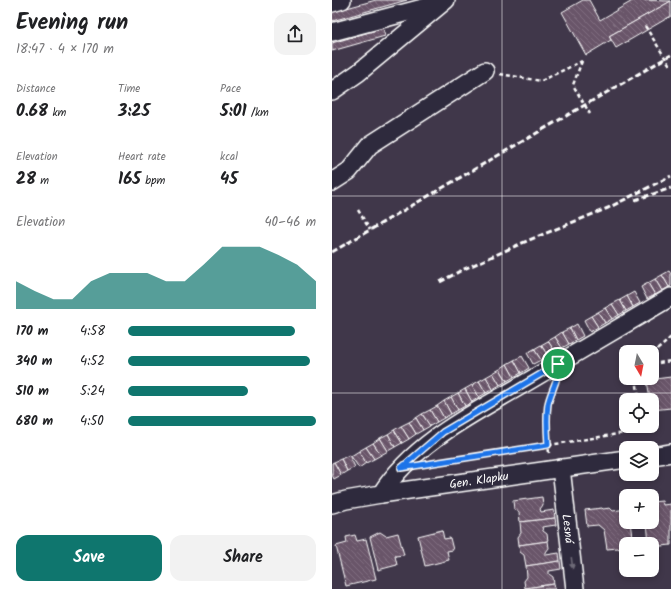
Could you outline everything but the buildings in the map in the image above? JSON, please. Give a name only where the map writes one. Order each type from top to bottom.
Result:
[{"type":"street","points":[[332,3],[342,0]]},
{"type":"street","points":[[332,32],[444,1]]},
{"type":"street","points":[[332,91],[358,73],[444,1]]},
{"type":"street","points":[[332,182],[350,171],[370,145],[485,71]]},
{"type":"street","points":[[332,80],[358,73]]},
{"type":"street","points":[[381,494],[391,479],[406,463],[443,432],[671,297]]},
{"type":"street","points":[[659,455],[671,453]]},
{"type":"street","name":"Gen. Klapku","points":[[332,504],[346,500],[555,463],[619,459]]},
{"type":"street","name":"Lesná","points":[[555,463],[575,589]]},
{"type":"path","points":[[646,26],[671,67]]},
{"type":"path","points":[[485,71],[541,81],[582,61],[573,85],[590,114]]},
{"type":"path","points":[[358,210],[370,230]]},
{"type":"path","points":[[659,348],[671,337]]},
{"type":"path","points":[[659,363],[671,361]]},
{"type":"path","points":[[555,463],[548,445],[546,426],[549,403],[559,372],[558,364]]},
{"type":"path","points":[[430,464],[624,433]]},
{"type":"railway","points":[[332,252],[671,55]]},
{"type":"railway","points":[[440,282],[462,270],[529,240],[608,208],[671,176]]},
{"type":"railway","points":[[635,200],[671,188]]},
{"type":"route","points":[[558,364],[559,372],[549,403],[546,426],[548,445],[401,468],[443,432],[558,364]]}]
